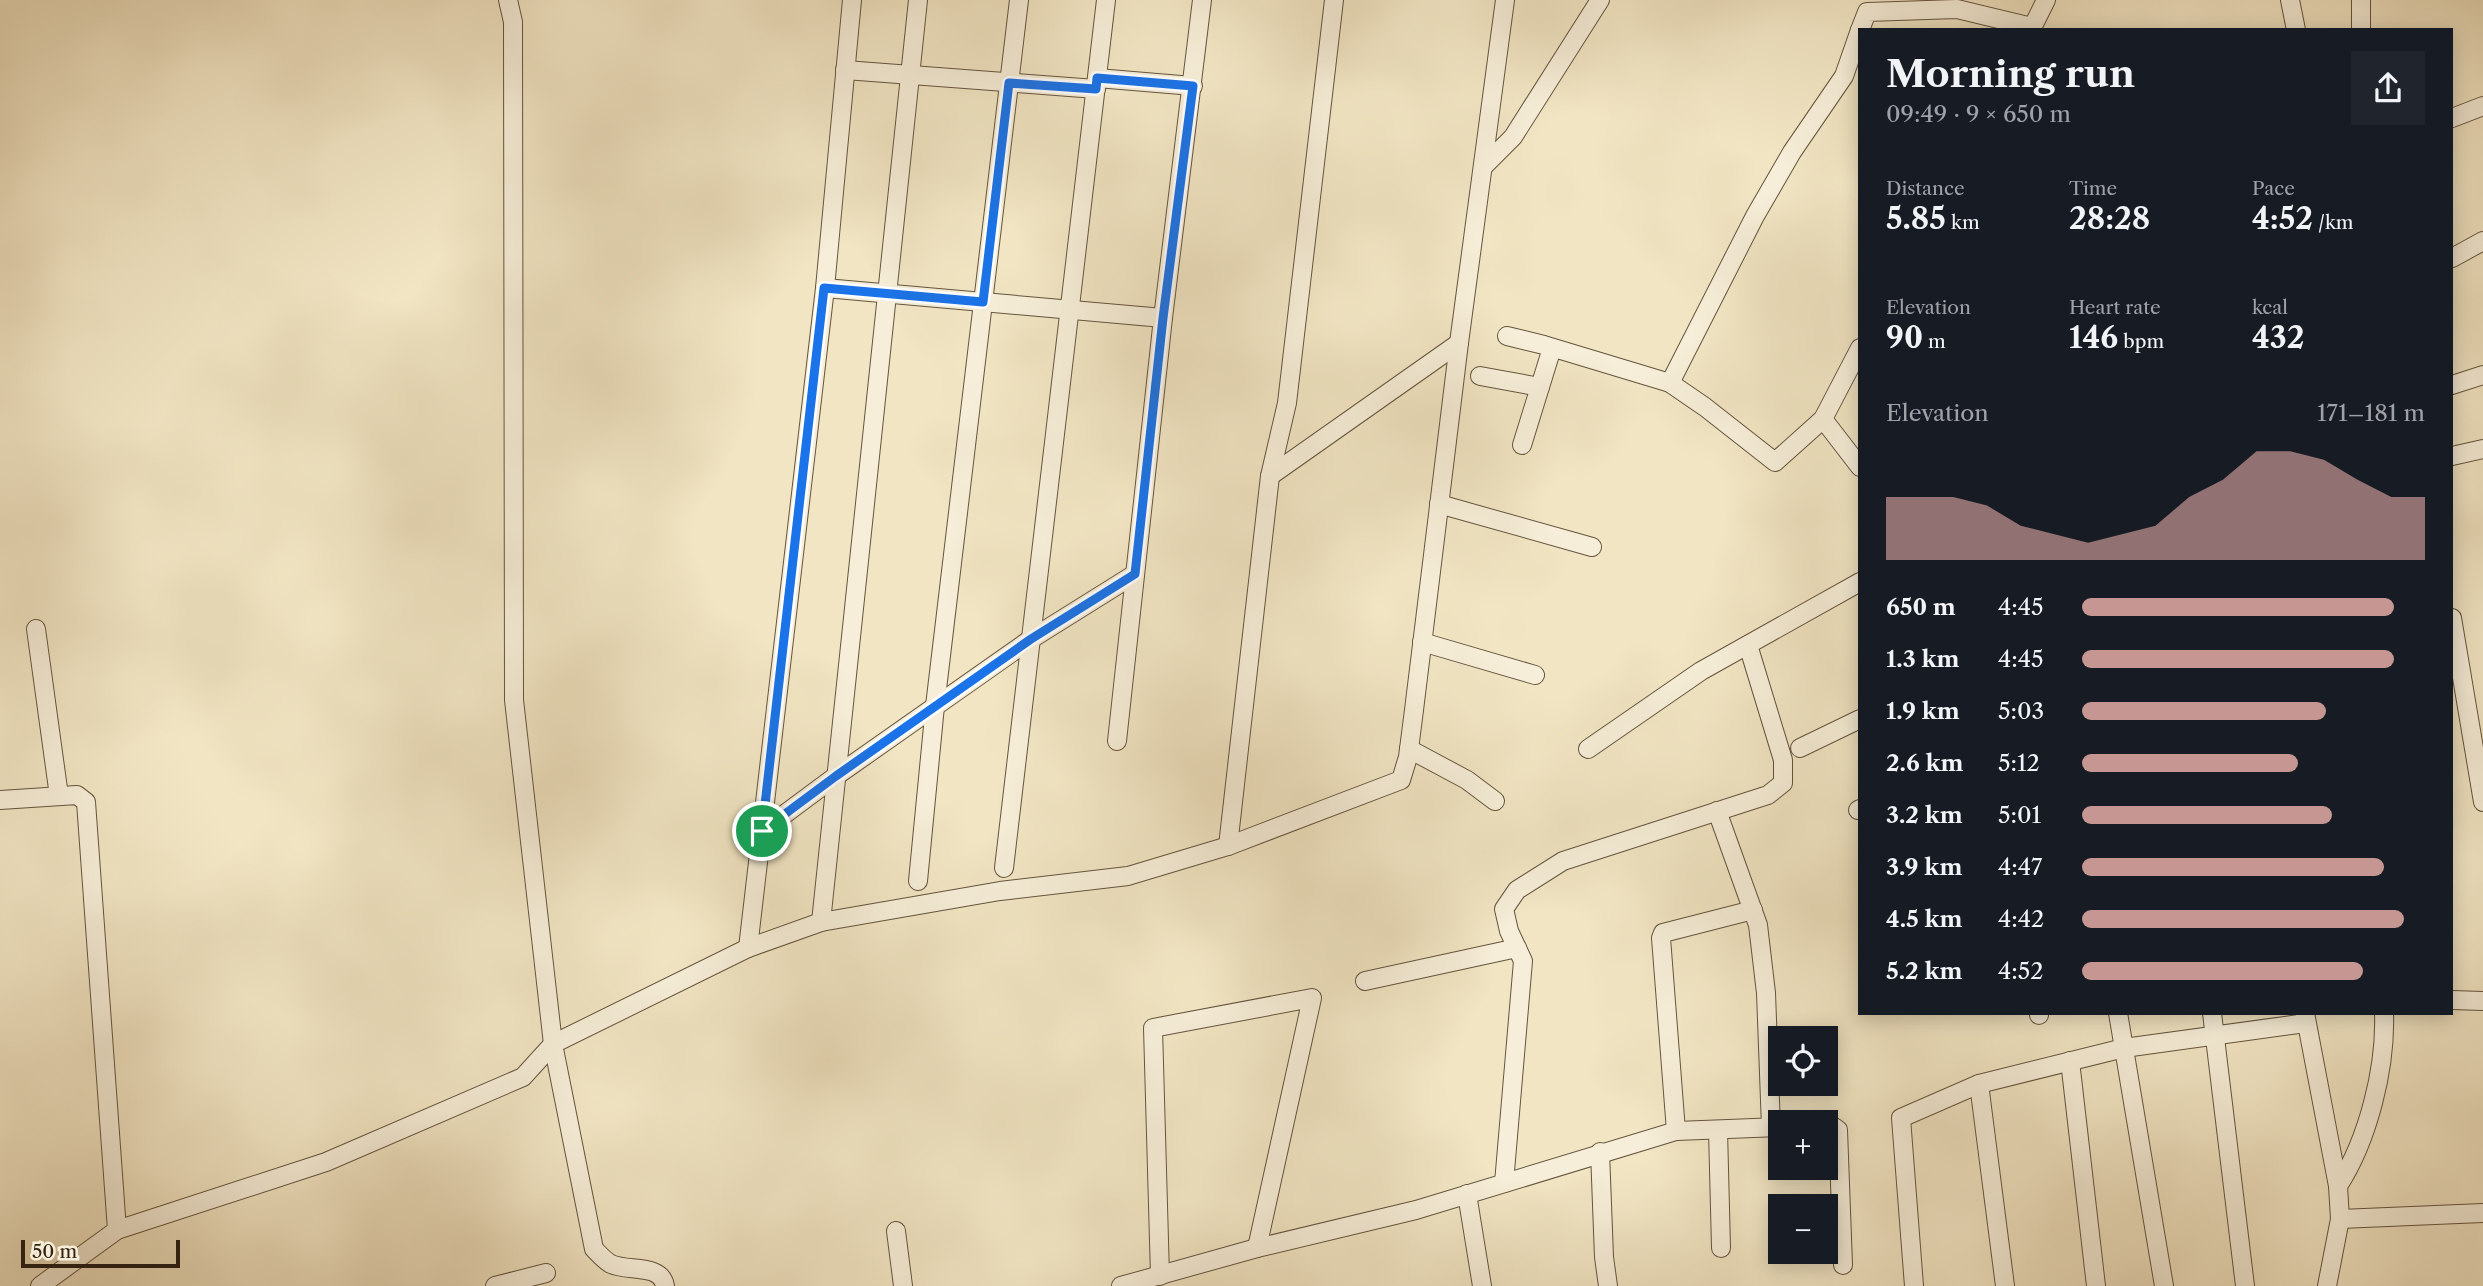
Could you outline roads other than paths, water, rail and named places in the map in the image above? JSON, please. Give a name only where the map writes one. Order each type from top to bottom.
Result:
[{"type":"street","points":[[508,0],[513,22],[515,171],[514,700],[553,1044],[594,1249],[611,1264],[655,1272],[664,1280],[665,1286]]},
{"type":"street","points":[[748,948],[824,288],[852,0]]},
{"type":"street","points":[[821,922],[918,0]]},
{"type":"street","points":[[918,881],[935,706],[1019,0]]},
{"type":"street","points":[[1004,868],[1106,0]]},
{"type":"street","points":[[1117,741],[1163,318],[1202,0]]},
{"type":"street","points":[[1228,846],[1270,476],[1287,402],[1334,0]]},
{"type":"street","points":[[40,1286],[117,1230],[326,1163],[523,1077],[553,1044],[748,948],[821,922],[1000,891],[1128,876],[1228,846],[1401,780],[1409,749],[1505,0]]},
{"type":"street","points":[[1483,167],[1513,137],[1600,0]]},
{"type":"street","points":[[1861,28],[1867,12],[1956,9],[2031,28],[2046,0]]},
{"type":"street","points":[[2291,0],[2296,28]]},
{"type":"street","points":[[2361,0],[2361,28]]},
{"type":"street","points":[[1670,383],[1755,216],[1792,152],[1844,76],[1858,36]]},
{"type":"street","points":[[845,70],[1009,83],[1193,86]]},
{"type":"street","points":[[2453,118],[2483,106]]},
{"type":"street","points":[[2453,257],[2483,242]]},
{"type":"street","points":[[824,288],[1163,318]]},
{"type":"street","points":[[1507,336],[1670,383],[1775,462],[1823,419],[1858,352]]},
{"type":"street","points":[[1270,476],[1459,343]]},
{"type":"street","points":[[1522,445],[1552,348]]},
{"type":"street","points":[[2453,385],[2483,375]]},
{"type":"street","points":[[1480,376],[1540,387]]},
{"type":"street","points":[[1823,419],[1858,464]]},
{"type":"street","points":[[2453,456],[2483,449]]},
{"type":"street","points":[[1439,504],[1592,547]]},
{"type":"street","points":[[762,831],[1031,639],[1135,574]]},
{"type":"street","points":[[1588,750],[1701,671],[1858,583]]},
{"type":"street","points":[[2453,624],[2483,802]]},
{"type":"street","points":[[36,629],[59,796]]},
{"type":"street","points":[[1422,642],[1535,675]]},
{"type":"street","points":[[1504,1183],[1523,961],[1508,931],[1504,909],[1517,890],[1563,861],[1768,795],[1783,783],[1783,760],[1748,645]]},
{"type":"street","points":[[1800,748],[1858,720]]},
{"type":"street","points":[[1409,749],[1467,780],[1495,801]]},
{"type":"street","points":[[0,800],[77,795],[86,802],[117,1230]]},
{"type":"street","points":[[1717,811],[1758,925],[1766,993],[1774,1110]]},
{"type":"street","points":[[1676,1131],[1661,938],[1663,933],[1752,910]]},
{"type":"street","points":[[1365,981],[1517,948]]},
{"type":"street","points":[[1160,1276],[1153,1028],[1312,998],[1257,1248]]},
{"type":"street","points":[[2453,1000],[2483,1002]]},
{"type":"street","points":[[2118,1015],[2164,1286]]},
{"type":"street","points":[[2212,1015],[2245,1286]]},
{"type":"street","points":[[2338,1186],[2364,1135],[2385,1035],[2384,1015]]},
{"type":"street","points":[[1914,1286],[1901,1118],[1979,1084],[2070,1061],[2124,1048],[2216,1035],[2306,1018],[2338,1186],[2340,1219],[2327,1286]]},
{"type":"street","points":[[2070,1061],[2096,1286]]},
{"type":"street","points":[[1979,1084],[2004,1286]]},
{"type":"street","points":[[1121,1286],[1257,1248],[1416,1210],[1676,1131],[1768,1127]]},
{"type":"street","points":[[1718,1130],[1721,1248]]},
{"type":"street","points":[[1838,1130],[1843,1265]]},
{"type":"street","points":[[1600,1153],[1604,1257],[1608,1286]]},
{"type":"street","points":[[1467,1194],[1482,1286]]},
{"type":"street","points":[[2340,1219],[2483,1213]]},
{"type":"street","points":[[895,1231],[903,1286]]},
{"type":"street","points":[[495,1286],[546,1273]]}]
